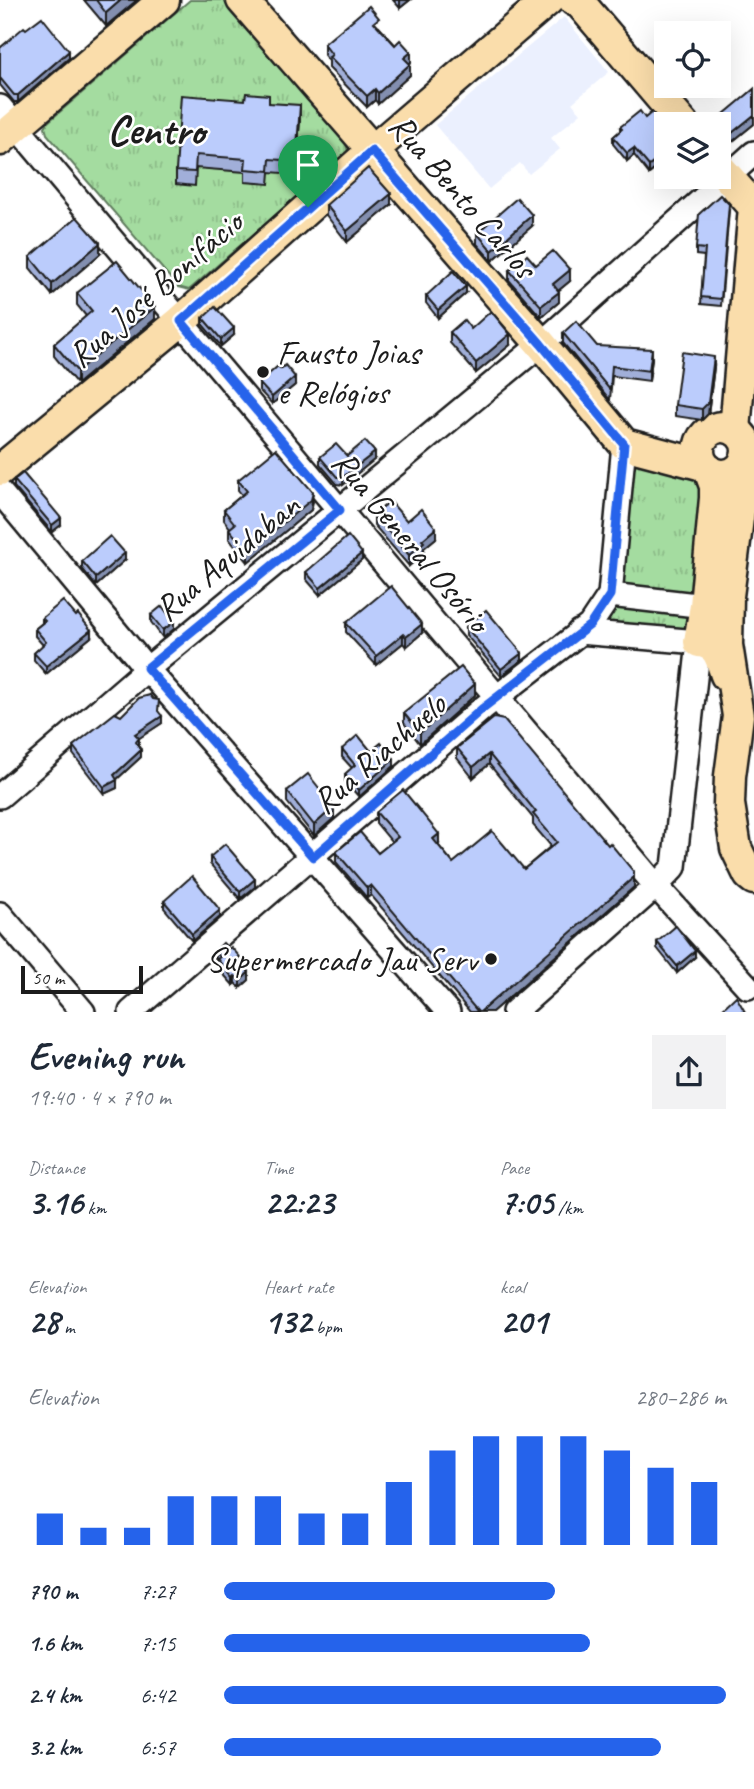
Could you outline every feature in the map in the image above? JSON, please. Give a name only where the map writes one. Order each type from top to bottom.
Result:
[{"type":"main road","points":[[6,124],[164,0]]},
{"type":"main road","name":"Rua Bento Carlos","points":[[243,0],[541,344],[624,444]]},
{"type":"main road","name":"Rua José Bonifácio","points":[[0,470],[181,321],[372,151],[548,0]]},
{"type":"main road","points":[[574,0],[580,3],[673,112]]},
{"type":"main road","points":[[731,180],[754,207],[735,430]]},
{"type":"main road","points":[[737,706],[718,651],[707,643],[699,642],[715,498],[715,486],[699,449],[705,434],[719,427],[735,430],[741,435],[747,450],[728,596],[727,645],[737,706],[729,804],[736,848],[752,882]]},
{"type":"main road","points":[[624,444],[706,468],[716,474],[731,474],[743,465]]},
{"type":"street","name":"Rua General Osório","points":[[6,124],[181,321],[656,886],[748,987]]},
{"type":"street","name":"Rua Aquidaban","points":[[731,168],[754,153]]},
{"type":"street","name":"Rua Aquidaban","points":[[0,796],[147,668],[541,344],[706,189]]},
{"type":"street","points":[[624,444],[610,595],[705,606]]},
{"type":"street","points":[[0,492],[147,668],[448,1012]]},
{"type":"street","name":"Rua Riachuelo","points":[[131,1012],[497,697],[590,625],[610,595]]},
{"type":"street","points":[[514,1012],[674,867],[699,642],[579,632]]},
{"type":"street","points":[[0,914],[83,1012]]},
{"type":"shaded area","points":[[564,17],[609,72],[572,103],[581,113],[551,138],[560,149],[529,174],[520,163],[489,189],[435,125]]},
{"type":"green space","points":[[190,0],[223,0],[346,144],[348,152],[189,290],[178,287],[47,134],[45,127]]},
{"type":"green space","points":[[633,458],[696,477],[701,481],[699,595],[619,586]]},
{"type":"green space","points":[[613,605],[690,614],[690,636],[600,624]]},
{"type":"building","points":[[96,0],[121,0],[106,13]]},
{"type":"building","points":[[369,6],[379,18],[374,22],[395,45],[400,40],[411,52],[404,58],[410,64],[378,93],[375,89],[367,96],[329,57],[332,55],[324,44]]},
{"type":"building","points":[[42,17],[69,51],[18,95],[14,95],[0,78],[0,48],[24,27],[26,29]]},
{"type":"building","points":[[754,89],[754,115],[731,134],[731,112],[726,112]]},
{"type":"building","points":[[246,93],[269,95],[269,103],[300,105],[296,161],[270,159],[269,171],[245,169],[246,159],[196,155],[195,172],[176,171],[181,95],[245,100]]},
{"type":"building","points":[[640,111],[645,118],[652,112],[654,162],[649,166],[634,148],[627,153],[613,137],[622,129],[620,127]]},
{"type":"building","points":[[368,168],[391,194],[347,231],[326,205]]},
{"type":"building","points":[[720,195],[729,204],[721,299],[701,297],[705,249],[696,248],[699,214]]},
{"type":"building","points":[[517,198],[532,215],[492,251],[477,233]]},
{"type":"building","points":[[77,217],[100,243],[52,284],[30,257]]},
{"type":"building","points":[[553,251],[570,270],[553,284],[559,292],[541,306],[509,270],[527,255],[536,265]]},
{"type":"building","points":[[117,261],[155,307],[77,371],[54,344],[92,311],[77,293]]},
{"type":"building","points":[[453,271],[466,286],[438,310],[426,296]]},
{"type":"building","points":[[215,307],[234,328],[221,339],[203,318]]},
{"type":"building","points":[[491,311],[510,334],[476,363],[450,332],[464,320],[471,329]]},
{"type":"building","points":[[576,321],[597,346],[652,349],[649,371],[612,366],[610,390],[563,333]]},
{"type":"building","points":[[682,352],[714,357],[708,403],[702,409],[675,405]]},
{"type":"building","points":[[285,365],[295,377],[272,397],[259,383],[278,366],[281,369]]},
{"type":"building","points":[[365,441],[375,452],[343,477],[337,477],[320,457],[336,444],[347,456]]},
{"type":"building","points":[[276,449],[313,492],[311,500],[248,552],[229,529],[235,524],[224,510],[247,491],[238,480]]},
{"type":"building","points":[[23,473],[61,518],[52,525],[14,480]]},
{"type":"building","points":[[390,501],[407,521],[421,509],[436,528],[409,555],[374,515]]},
{"type":"building","points":[[110,536],[125,553],[96,578],[82,561]]},
{"type":"building","points":[[348,536],[362,553],[320,588],[306,572]]},
{"type":"building","points":[[391,586],[422,624],[406,637],[403,634],[376,656],[346,623]]},
{"type":"building","points":[[63,601],[91,630],[46,666],[34,653],[46,642],[35,629],[45,621],[42,618]]},
{"type":"building","points":[[162,606],[174,622],[163,630],[151,615]]},
{"type":"building","points":[[486,610],[522,653],[501,669],[466,627]]},
{"type":"building","points":[[461,667],[475,684],[420,733],[404,713]]},
{"type":"building","points":[[150,695],[159,700],[158,711],[162,716],[135,734],[139,738],[136,742],[141,750],[114,775],[117,780],[104,787],[73,746],[115,713],[121,716],[139,698]]},
{"type":"building","points":[[494,718],[504,720],[608,845],[610,843],[634,872],[634,877],[478,1012],[371,885],[367,888],[336,852],[360,832],[378,853],[398,837],[376,812],[403,790],[439,834],[433,839],[453,863],[492,831],[524,869],[557,842],[489,754],[473,767],[457,748]]},
{"type":"building","points":[[358,735],[371,751],[381,743],[394,759],[359,790],[345,774],[355,765],[342,749]]},
{"type":"building","points":[[308,774],[334,807],[314,825],[287,791]]},
{"type":"building","points":[[225,844],[255,879],[240,892],[210,857]]},
{"type":"building","points":[[192,876],[220,910],[192,934],[164,901]]},
{"type":"building","points":[[676,926],[695,951],[677,966],[657,942]]},
{"type":"building","points":[[223,943],[240,957],[237,959],[249,972],[240,981],[235,976],[233,978],[217,959],[220,957],[215,951]]},
{"type":"building","points":[[736,996],[745,1012],[719,1012]]},
{"type":"place","name":"Fausto Joias e Relógios","points":[[263,372]]},
{"type":"place","name":"Supermercado Jau Serv","points":[[491,959]]},
{"type":"district","name":"Centro","points":[[156,130]]},
{"type":"route","points":[[372,151],[541,344],[624,444],[610,595],[603,608],[590,625],[483,708],[313,857],[147,668],[340,510],[181,321],[308,207],[372,151]]}]
